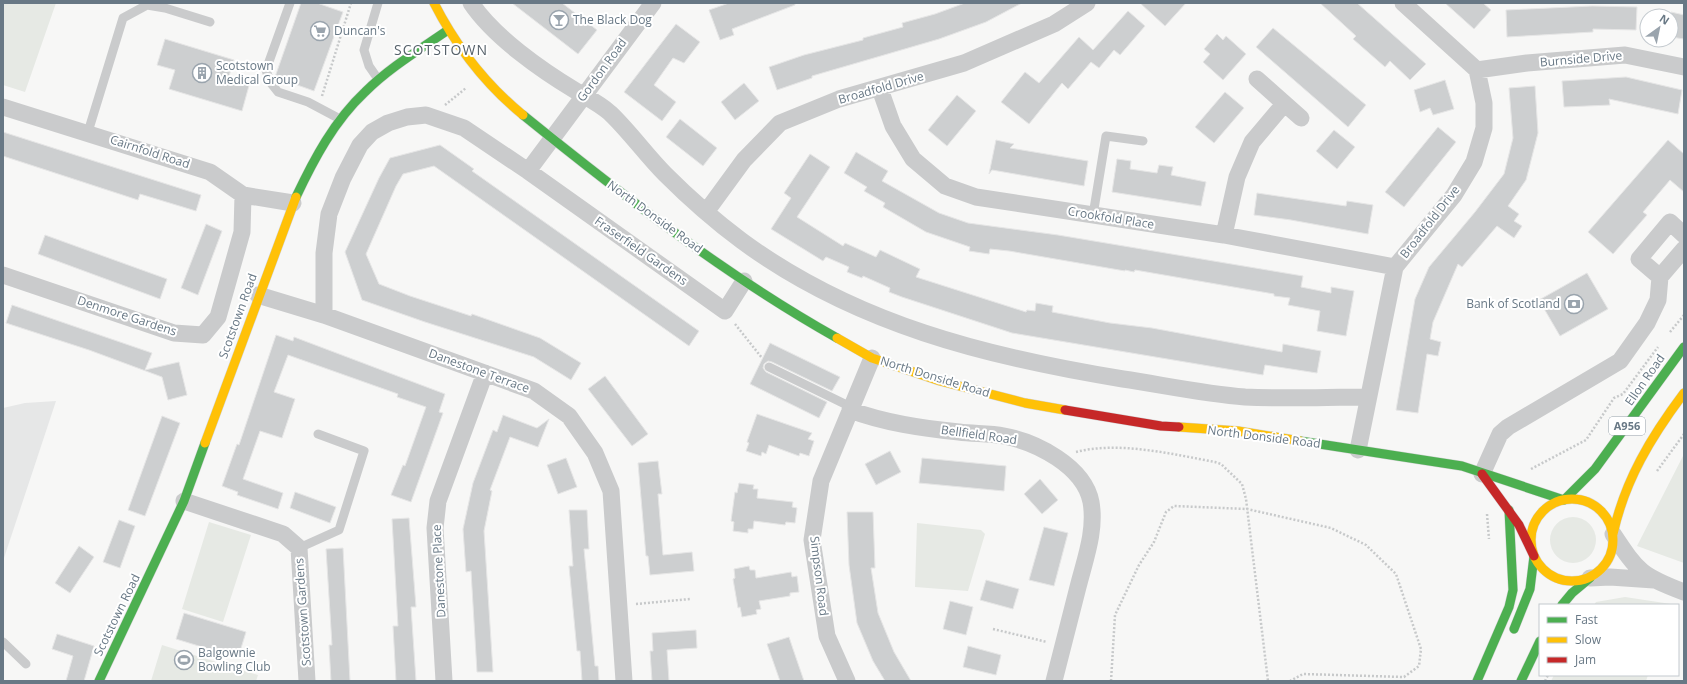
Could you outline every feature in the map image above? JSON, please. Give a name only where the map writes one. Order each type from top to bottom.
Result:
[{"type":"main road","points":[[434,3],[448,30]]},
{"type":"main road","name":"Scotstown Road","points":[[99,681],[184,501],[292,203],[314,159],[340,119],[378,80],[448,30]]},
{"type":"main road","name":"North Donside Road","points":[[448,30],[482,76],[517,110],[602,179],[744,281],[831,335],[872,358],[940,381],[1025,403],[1161,426],[1238,431],[1462,466],[1482,474],[1564,500]]},
{"type":"main road","name":"Ellon Road","points":[[1564,500],[1595,470],[1684,347]]},
{"type":"main road","name":"A956","points":[[1563,604],[1572,593],[1597,574],[1607,563],[1613,549],[1614,534],[1623,497],[1639,460],[1664,420],[1684,393]]},
{"type":"main road","points":[[1482,474],[1519,525],[1534,556]]},
{"type":"main road","name":"A956","points":[[1510,638],[1528,598],[1532,579],[1534,556],[1531,534],[1536,521],[1545,509],[1564,500],[1581,500],[1596,506],[1608,518],[1614,534]]},
{"type":"main road","points":[[1477,681],[1509,607],[1513,590],[1509,510]]},
{"type":"main road","name":"A956","points":[[1534,556],[1546,572],[1557,579],[1570,582],[1590,578]]},
{"type":"main road","points":[[1522,681],[1539,643]]},
{"type":"street","points":[[471,3],[482,18],[499,36],[548,72],[610,113],[665,173],[706,212],[743,242],[796,277],[882,319],[966,347],[1048,366],[1245,397],[1368,397]]},
{"type":"street","name":"Gordon Road","points":[[552,138],[651,3]]},
{"type":"street","name":"Broadfold Drive","points":[[706,212],[744,160],[780,123],[839,99],[880,89],[964,63],[1054,24],[1087,3]]},
{"type":"street","points":[[1403,3],[1477,70]]},
{"type":"street","name":"Burnside Drive","points":[[1477,70],[1527,63],[1625,55],[1684,67]]},
{"type":"street","name":"Broadfold Drive","points":[[1358,450],[1395,267],[1454,194],[1474,162],[1484,128],[1484,103],[1477,70]]},
{"type":"street","points":[[1257,79],[1301,118]]},
{"type":"street","name":"Crookfold Place","points":[[880,89],[893,126],[913,159],[945,186],[976,197],[1224,235],[1395,267]]},
{"type":"street","points":[[1224,235],[1237,177],[1252,142],[1284,104]]},
{"type":"street","name":"Cairnfold Road","points":[[3,107],[88,132],[210,172],[243,195],[292,203]]},
{"type":"street","name":"Fraserfield Gardens","points":[[324,315],[324,253],[329,214],[343,178],[360,145],[372,132],[388,123],[406,117],[426,115],[464,128],[528,171],[725,311]]},
{"type":"street","points":[[528,171],[552,138]]},
{"type":"street","name":"Denmore Gardens","points":[[3,275],[174,333],[203,335],[218,317],[242,232],[243,195]]},
{"type":"street","points":[[1660,276],[1639,258],[1670,222],[1684,235]]},
{"type":"street","points":[[1482,474],[1500,434],[1508,427],[1620,361],[1647,323],[1658,300],[1660,276],[1684,249]]},
{"type":"street","points":[[725,311],[744,281]]},
{"type":"street","name":"Danestone Terrace","points":[[258,295],[324,315],[534,391],[569,416],[595,453],[611,491],[624,681]]},
{"type":"street","name":"Simpson Road","points":[[847,681],[827,636],[812,540],[821,481],[872,358]]},
{"type":"street","name":"Danestone Place","points":[[444,681],[435,528],[438,501],[485,373]]},
{"type":"street","name":"Bellfield Road","points":[[850,408],[874,419],[898,424],[1004,436],[1023,441],[1058,457],[1075,473],[1091,501],[1092,530],[1054,681]]},
{"type":"street","name":"Scotstown Gardens","points":[[184,501],[283,534],[299,548],[307,681]]},
{"type":"street","points":[[1614,534],[1635,566],[1654,580],[1684,592]]},
{"type":"street","points":[[1590,578],[1610,577],[1654,580]]},
{"type":"lane","points":[[290,3],[266,70],[270,82],[278,92],[319,108],[340,119]]},
{"type":"lane","points":[[378,3],[364,50],[369,66],[378,80]]},
{"type":"lane","points":[[88,132],[123,18],[147,5],[165,8],[210,22]]},
{"type":"lane","points":[[1093,215],[1106,136],[1143,141]]},
{"type":"lane","points":[[769,367],[850,408]]},
{"type":"lane","points":[[299,548],[339,530],[364,452],[318,434]]},
{"type":"lane","points":[[3,642],[26,664]]},
{"type":"path","points":[[319,108],[351,3]]},
{"type":"path","points":[[725,311],[769,367]]},
{"type":"path","points":[[1669,333],[1684,315]]},
{"type":"path","points":[[1529,470],[1586,440],[1614,398],[1623,394],[1659,345]]},
{"type":"path","points":[[1655,474],[1684,434]]},
{"type":"path","points":[[1058,457],[1085,450],[1138,449],[1221,464],[1242,484],[1247,509],[1268,681]]},
{"type":"path","points":[[1111,681],[1115,615],[1139,565],[1154,542],[1166,512],[1174,506],[1247,509],[1331,528],[1366,545],[1396,574],[1421,649],[1419,666],[1404,678],[1303,674],[1290,681]]},
{"type":"path","points":[[1490,508],[1487,512],[1490,541]]},
{"type":"path","points":[[619,605],[690,599]]},
{"type":"path","points":[[993,629],[1063,646]]},
{"type":"shaded area","points":[[3,3],[56,3],[25,92],[3,85]]},
{"type":"shaded area","points":[[56,401],[3,561],[3,408],[25,403]]},
{"type":"shaded area","points":[[1684,454],[1684,563],[1637,546]]},
{"type":"shaded area","points":[[1568,517],[1578,517],[1586,521],[1592,527],[1596,535],[1596,545],[1592,553],[1586,559],[1578,563],[1568,563],[1560,559],[1554,553],[1550,545],[1550,535],[1554,527],[1560,521]]},
{"type":"shaded area","points":[[209,522],[251,535],[223,622],[182,609]]},
{"type":"shaded area","points":[[917,523],[981,530],[985,534],[968,591],[915,587]]},
{"type":"shaded area","points":[[1625,597],[1671,604],[1595,604],[1596,602]]},
{"type":"shaded area","name":"Balgownie Bowling Club","points":[[162,645],[258,675],[256,681],[151,681]]},
{"type":"shaded area","points":[[1554,676],[1648,676],[1646,681],[1551,681]]},
{"type":"building","points":[[301,3],[317,3],[343,12],[314,91],[275,77]]},
{"type":"building","name":"The Black Dog","points":[[512,3],[562,3],[597,30],[578,54]]},
{"type":"building","points":[[729,3],[795,3],[795,5],[732,29],[734,35],[720,40],[709,10]]},
{"type":"building","points":[[965,3],[1022,3],[986,22],[939,39],[812,76],[812,78],[777,90],[769,67],[804,55],[863,40],[863,38],[903,27],[902,23],[935,14]]},
{"type":"building","points":[[1140,3],[1186,3],[1165,26]]},
{"type":"building","points":[[1320,3],[1357,3],[1426,64],[1410,80],[1390,61],[1385,67],[1353,39],[1356,36]]},
{"type":"building","points":[[1445,3],[1483,3],[1491,10],[1474,29]]},
{"type":"building","points":[[1592,6],[1637,7],[1636,30],[1593,29],[1593,32],[1507,37],[1506,10]]},
{"type":"building","points":[[1128,11],[1145,26],[1120,55],[1114,50],[1099,68],[1091,62],[1068,89],[1062,83],[1029,124],[1001,102],[1025,72],[1039,83],[1079,37],[1093,50]]},
{"type":"building","points":[[1679,14],[1684,15],[1684,39],[1679,38]]},
{"type":"building","points":[[676,24],[700,42],[684,63],[673,58],[654,85],[676,102],[662,121],[624,92]]},
{"type":"building","points":[[1273,28],[1366,105],[1348,127],[1256,47]]},
{"type":"building","points":[[1217,34],[1223,40],[1226,36],[1246,54],[1223,80],[1203,62],[1210,54],[1204,49]]},
{"type":"building","name":"Scotstown Medical Group","points":[[165,39],[234,60],[229,76],[250,82],[242,111],[169,89],[175,70],[157,65]]},
{"type":"building","points":[[1626,77],[1682,90],[1678,114],[1609,99],[1610,105],[1564,107],[1562,81]]},
{"type":"building","points":[[1445,80],[1454,109],[1433,115],[1430,108],[1420,112],[1414,90]]},
{"type":"building","points":[[744,83],[759,101],[735,120],[721,102]]},
{"type":"building","points":[[1535,86],[1538,133],[1526,180],[1508,206],[1519,214],[1514,221],[1522,226],[1514,238],[1497,226],[1462,267],[1458,264],[1433,322],[1430,339],[1441,342],[1438,356],[1427,354],[1418,413],[1396,410],[1415,299],[1429,267],[1475,212],[1504,174],[1513,138],[1509,88]]},
{"type":"building","points":[[1225,92],[1244,108],[1214,143],[1195,127]]},
{"type":"building","points":[[957,95],[976,111],[947,146],[928,130]]},
{"type":"building","points":[[680,119],[717,148],[703,166],[666,137]]},
{"type":"building","points":[[1438,127],[1456,142],[1404,207],[1385,192]]},
{"type":"building","points":[[1334,130],[1355,147],[1337,169],[1316,151]]},
{"type":"building","points":[[3,132],[201,195],[196,211],[140,194],[138,200],[3,156]]},
{"type":"building","points":[[996,140],[1014,144],[1010,148],[1088,161],[1084,186],[992,170],[989,174]]},
{"type":"building","points":[[1668,140],[1684,154],[1684,192],[1670,180],[1643,212],[1647,215],[1613,254],[1588,232]]},
{"type":"building","points":[[440,145],[474,169],[472,171],[699,331],[689,346],[434,166],[403,174],[396,186],[366,254],[379,284],[410,296],[471,316],[472,314],[540,338],[581,363],[571,380],[534,357],[362,300],[345,252],[379,178],[390,158]]},
{"type":"building","points":[[856,152],[888,171],[882,181],[939,213],[968,223],[1058,235],[1303,276],[1301,287],[1331,293],[1331,287],[1354,291],[1346,336],[1317,331],[1320,311],[1288,305],[1290,298],[1274,296],[1274,294],[1135,270],[1134,272],[1125,271],[1009,251],[990,249],[989,254],[969,251],[970,247],[926,232],[883,207],[885,203],[864,191],[867,187],[844,173]]},
{"type":"building","points":[[810,154],[830,167],[797,217],[843,246],[845,243],[876,257],[880,250],[920,269],[916,277],[1026,312],[1027,310],[1035,311],[1036,303],[1053,306],[1052,312],[1110,323],[1152,328],[1282,352],[1283,344],[1321,351],[1317,373],[1265,365],[1263,375],[1012,333],[889,292],[890,288],[863,276],[862,278],[847,272],[849,267],[826,257],[823,261],[771,229],[791,198],[784,193]]},
{"type":"building","points":[[1117,159],[1131,161],[1130,169],[1157,173],[1159,165],[1173,167],[1171,175],[1206,182],[1201,206],[1112,192]]},
{"type":"building","points":[[1257,193],[1346,206],[1347,201],[1373,205],[1368,234],[1254,215]]},
{"type":"building","points":[[206,224],[222,231],[198,295],[181,288]]},
{"type":"building","points":[[45,235],[167,279],[160,299],[38,254]]},
{"type":"building","name":"Bank of Scotland","points":[[1587,273],[1608,309],[1560,336],[1539,300]]},
{"type":"building","points":[[12,305],[152,353],[145,370],[179,362],[187,395],[168,400],[162,377],[89,350],[6,323]]},
{"type":"building","points":[[276,335],[293,341],[294,337],[445,394],[439,412],[443,413],[411,502],[391,495],[403,465],[405,466],[426,407],[397,397],[398,394],[288,355],[274,392],[295,399],[282,438],[260,431],[243,479],[283,493],[278,509],[237,495],[238,492],[222,486],[237,444],[239,445]]},
{"type":"building","points":[[770,343],[840,377],[832,391],[772,362],[768,361],[764,364],[763,368],[766,372],[827,402],[819,418],[750,384]]},
{"type":"building","points":[[605,376],[648,434],[632,446],[588,389]]},
{"type":"building","points":[[757,414],[812,433],[808,439],[814,441],[809,456],[800,453],[799,456],[769,445],[766,454],[762,452],[761,456],[746,451],[749,443],[747,442]]},
{"type":"building","points":[[503,415],[537,428],[549,419],[538,447],[510,437],[490,490],[492,491],[484,531],[493,672],[477,672],[471,571],[466,572],[463,529],[473,483],[493,430],[497,432]]},
{"type":"building","points":[[162,416],[180,423],[145,516],[128,510]]},
{"type":"building","points":[[890,451],[901,472],[876,485],[865,464]]},
{"type":"building","points":[[566,458],[577,487],[558,494],[547,465]]},
{"type":"building","points":[[922,458],[1006,466],[1004,491],[919,483]]},
{"type":"building","points":[[658,461],[662,494],[658,494],[663,555],[692,552],[694,571],[650,575],[648,556],[646,556],[638,463]]},
{"type":"building","points":[[1040,479],[1058,500],[1042,514],[1024,494]]},
{"type":"building","points":[[739,483],[754,485],[753,489],[758,489],[757,498],[793,502],[792,507],[797,508],[795,523],[786,522],[785,525],[754,521],[753,529],[748,529],[748,533],[733,531],[734,522],[731,521],[735,492],[737,493]]},
{"type":"building","points":[[295,492],[336,507],[330,523],[290,508]]},
{"type":"building","points":[[569,510],[587,510],[589,549],[584,549],[595,666],[598,666],[599,681],[582,681],[580,651],[577,651],[569,566],[573,566]]},
{"type":"building","points":[[847,512],[873,512],[875,568],[871,568],[878,613],[894,652],[911,681],[885,681],[873,661],[857,623],[849,565]]},
{"type":"building","points":[[409,518],[416,607],[411,607],[416,681],[396,681],[393,626],[398,626],[392,519]]},
{"type":"building","points":[[119,520],[135,526],[120,568],[103,562]]},
{"type":"building","points":[[1044,527],[1068,533],[1054,586],[1029,580]]},
{"type":"building","points":[[79,546],[94,557],[70,593],[55,583]]},
{"type":"building","points":[[343,548],[350,681],[331,681],[329,645],[332,645],[326,549]]},
{"type":"building","points":[[749,566],[750,570],[755,570],[756,578],[791,572],[792,577],[797,576],[799,592],[790,593],[790,596],[759,601],[761,609],[756,610],[757,614],[742,617],[740,607],[738,608],[733,579],[735,578],[734,569]]},
{"type":"building","points":[[986,580],[1019,589],[1013,609],[980,600]]},
{"type":"building","points":[[950,601],[973,607],[966,635],[943,629]]},
{"type":"building","points":[[184,613],[246,632],[238,658],[176,639]]},
{"type":"building","points":[[696,630],[697,648],[667,650],[669,681],[652,681],[650,651],[653,651],[652,633]]},
{"type":"building","points":[[57,634],[94,646],[84,681],[66,681],[73,656],[52,649]]},
{"type":"building","points":[[789,637],[804,681],[780,681],[767,644]]},
{"type":"building","points":[[968,646],[1001,655],[996,675],[963,667]]},
{"type":"traffic: fast","points":[[296,197],[310,169],[334,128],[354,103],[384,75],[448,30]]},
{"type":"traffic: fast","points":[[523,115],[598,175],[675,233],[795,314],[837,338]]},
{"type":"traffic: fast","points":[[1564,500],[1595,469],[1684,347]]},
{"type":"traffic: fast","points":[[1300,441],[1462,466],[1564,500]]},
{"type":"traffic: fast","points":[[99,681],[184,501],[205,443]]},
{"type":"traffic: fast","points":[[1477,681],[1509,607],[1513,590],[1509,510]]},
{"type":"traffic: fast","points":[[1514,629],[1530,589],[1534,556]]},
{"type":"traffic: fast","points":[[1563,604],[1572,593],[1590,578]]},
{"type":"traffic: fast","points":[[1521,681],[1539,643]]},
{"type":"traffic: slow","points":[[434,3],[472,64],[496,90],[523,115]]},
{"type":"traffic: slow","points":[[205,443],[296,197]]},
{"type":"traffic: slow","points":[[837,338],[872,358],[940,381],[1025,403],[1065,410]]},
{"type":"traffic: slow","points":[[1613,534],[1618,514],[1632,477],[1650,443],[1684,393]]},
{"type":"traffic: slow","points":[[1179,427],[1238,431],[1300,441]]},
{"type":"traffic: slow","points":[[1564,499],[1580,499],[1595,506],[1606,517],[1613,532],[1613,540],[1613,548],[1610,556],[1601,569],[1588,578],[1580,581],[1564,581],[1549,574],[1538,563],[1531,548],[1531,532],[1538,517],[1549,506],[1564,499]]},
{"type":"traffic: jam","points":[[1065,410],[1161,426],[1179,427]]},
{"type":"traffic: jam","points":[[1482,474],[1519,525],[1534,556]]},
{"type":"place","name":"The Black Dog","points":[[559,20]]},
{"type":"place","name":"Duncan's","points":[[320,31]]},
{"type":"place","name":"Scotstown Medical Group","points":[[202,73]]},
{"type":"place","name":"Bank of Scotland","points":[[1574,304]]},
{"type":"place","name":"Balgownie Bowling Club","points":[[184,660]]},
{"type":"district","name":"SCOTSTOWN","points":[[441,50]]}]
